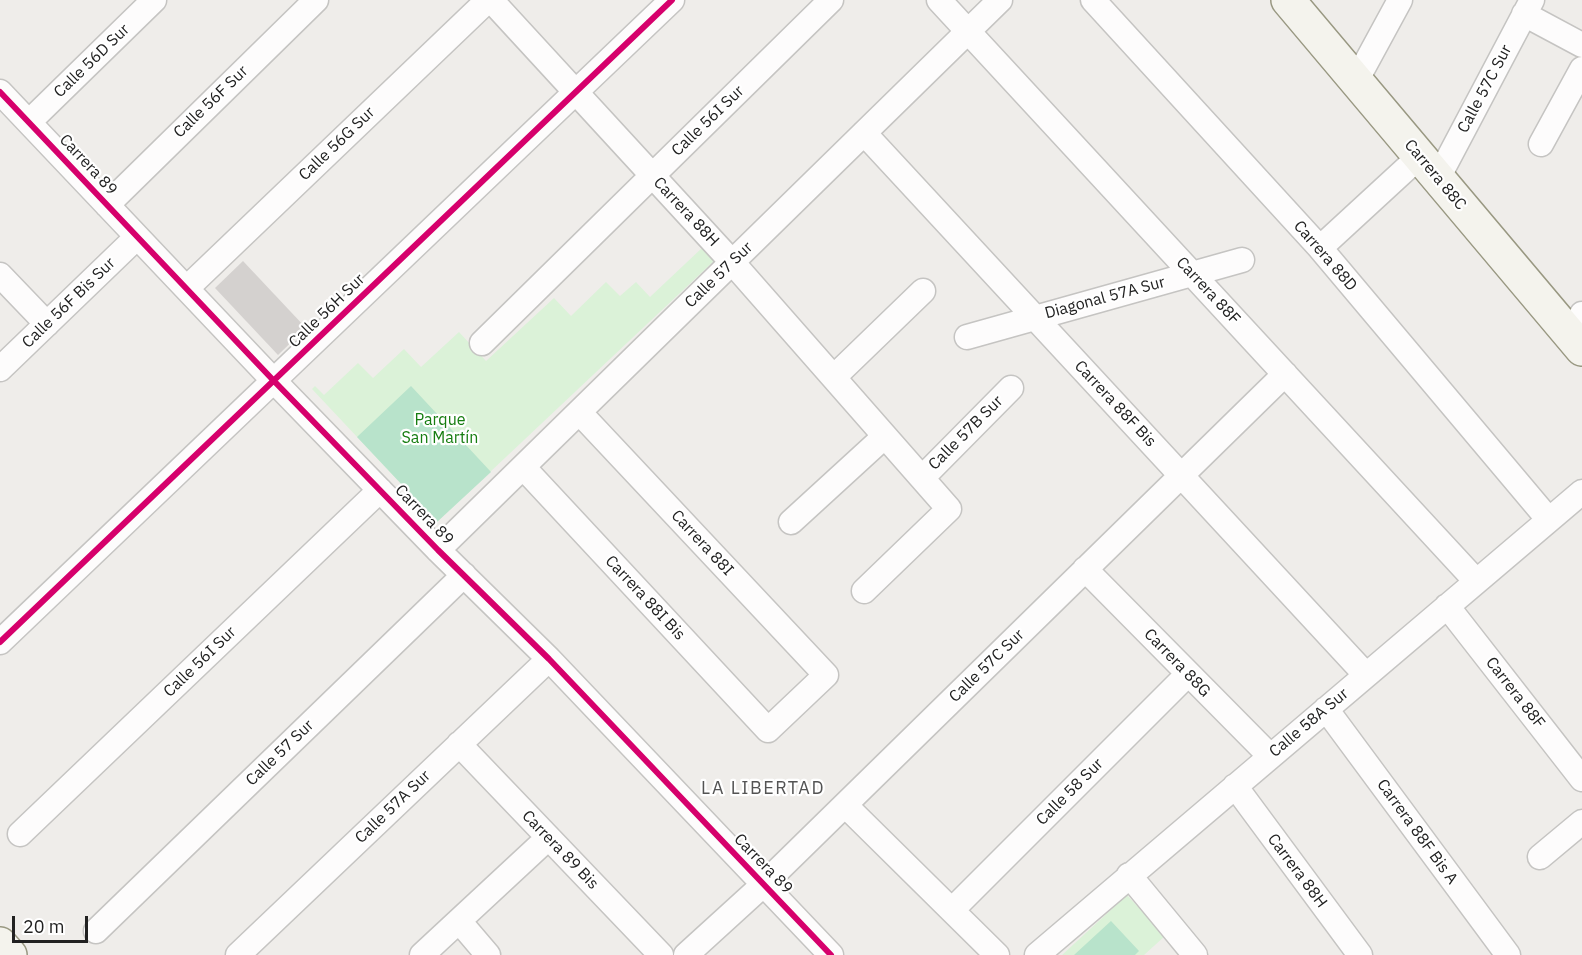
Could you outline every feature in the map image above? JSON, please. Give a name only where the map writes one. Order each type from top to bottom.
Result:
[{"type":"street","name":"Calle 56D Sur","points":[[29,122],[154,0]]},
{"type":"street","name":"Calle 56F Sur","points":[[107,204],[316,0]]},
{"type":"street","name":"Carrera 88H","points":[[489,0],[732,262],[949,508],[864,591]]},
{"type":"street","name":"Calle 56G Sur","points":[[187,288],[489,0]]},
{"type":"street","name":"Calle 56H Sur","points":[[0,642],[672,0]]},
{"type":"street","name":"Calle 56I Sur","points":[[482,343],[831,0]]},
{"type":"street","name":"Carrera 88F","points":[[939,0],[1476,581]]},
{"type":"street","name":"Calle 57 Sur","points":[[438,550],[1000,0]]},
{"type":"street","name":"Carrera 88D","points":[[1092,0],[1320,248],[1549,519]]},
{"type":"street","name":"Carrera 88C","points":[[1288,0],[1429,167],[1578,332]]},
{"type":"street","points":[[1356,81],[1400,0]]},
{"type":"street","name":"Calle 57C Sur","points":[[1320,248],[1429,167],[1528,7]]},
{"type":"street","points":[[1528,7],[1582,45]]},
{"type":"street","points":[[1541,144],[1582,69]]},
{"type":"street","name":"Carrera 89","points":[[0,92],[274,381],[438,550],[549,658],[831,955]]},
{"type":"street","name":"Carrera 88F Bis","points":[[864,133],[1366,675]]},
{"type":"street","name":"Calle 56F Bis Sur","points":[[0,369],[137,237]]},
{"type":"street","name":"Diagonal 57A Sur","points":[[967,337],[1242,260]]},
{"type":"street","points":[[0,275],[47,324]]},
{"type":"street","points":[[834,377],[923,291]]},
{"type":"street","name":"Calle 57C Sur","points":[[686,955],[764,884],[1285,374]]},
{"type":"street","name":"Calle 57B Sur","points":[[922,478],[1011,388]]},
{"type":"street","name":"Carrera 88I","points":[[579,412],[825,675],[768,730]]},
{"type":"street","points":[[791,522],[885,436]]},
{"type":"street","name":"Carrera 88I Bis","points":[[523,467],[768,730]]},
{"type":"street","name":"Calle 56I Sur","points":[[20,834],[380,490]]},
{"type":"street","name":"Calle 58A Sur","points":[[1037,955],[1582,492]]},
{"type":"street","name":"Carrera 88G","points":[[1085,569],[1270,756]]},
{"type":"street","name":"Calle 57 Sur","points":[[96,931],[464,575]]},
{"type":"street","name":"Carrera 88F","points":[[1448,606],[1582,779]]},
{"type":"street","name":"Calle 57A Sur","points":[[238,955],[549,658]]},
{"type":"street","name":"Calle 58 Sur","points":[[952,910],[1188,674]]},
{"type":"street","name":"Carrera 88F Bis A","points":[[1326,709],[1508,955]]},
{"type":"street","name":"Carrera 89 Bis","points":[[459,744],[661,955]]},
{"type":"street","name":"Carrera 88H","points":[[1235,786],[1360,955]]},
{"type":"street","points":[[845,805],[997,955]]},
{"type":"street","points":[[1540,857],[1582,822]]},
{"type":"street","points":[[422,955],[548,838]]},
{"type":"street","points":[[1129,875],[1195,955]]},
{"type":"street","points":[[459,921],[488,955]]},
{"type":"street","points":[[0,944],[10,955]]},
{"type":"green space","name":"Parque San Martín","points":[[703,247],[715,260],[437,522],[312,389],[315,386],[324,395],[358,363],[373,378],[404,349],[421,367],[459,332],[486,361],[554,298],[571,316],[606,282],[620,296],[636,282],[650,297]]},
{"type":"green space","points":[[411,386],[491,472],[437,522],[357,437]]},
{"type":"green space","points":[[1127,895],[1165,936],[1144,955],[1062,955]]},
{"type":"green space","points":[[1111,921],[1139,951],[1135,955],[1074,955]]},
{"type":"building","points":[[243,261],[306,328],[278,355],[215,288]]},
{"type":"cycle path","points":[[0,642],[672,0]]},
{"type":"cycle path","points":[[0,92],[274,381],[438,550],[549,659],[831,955]]},
{"type":"district","name":"LA LIBERTAD","points":[[763,789]]}]
